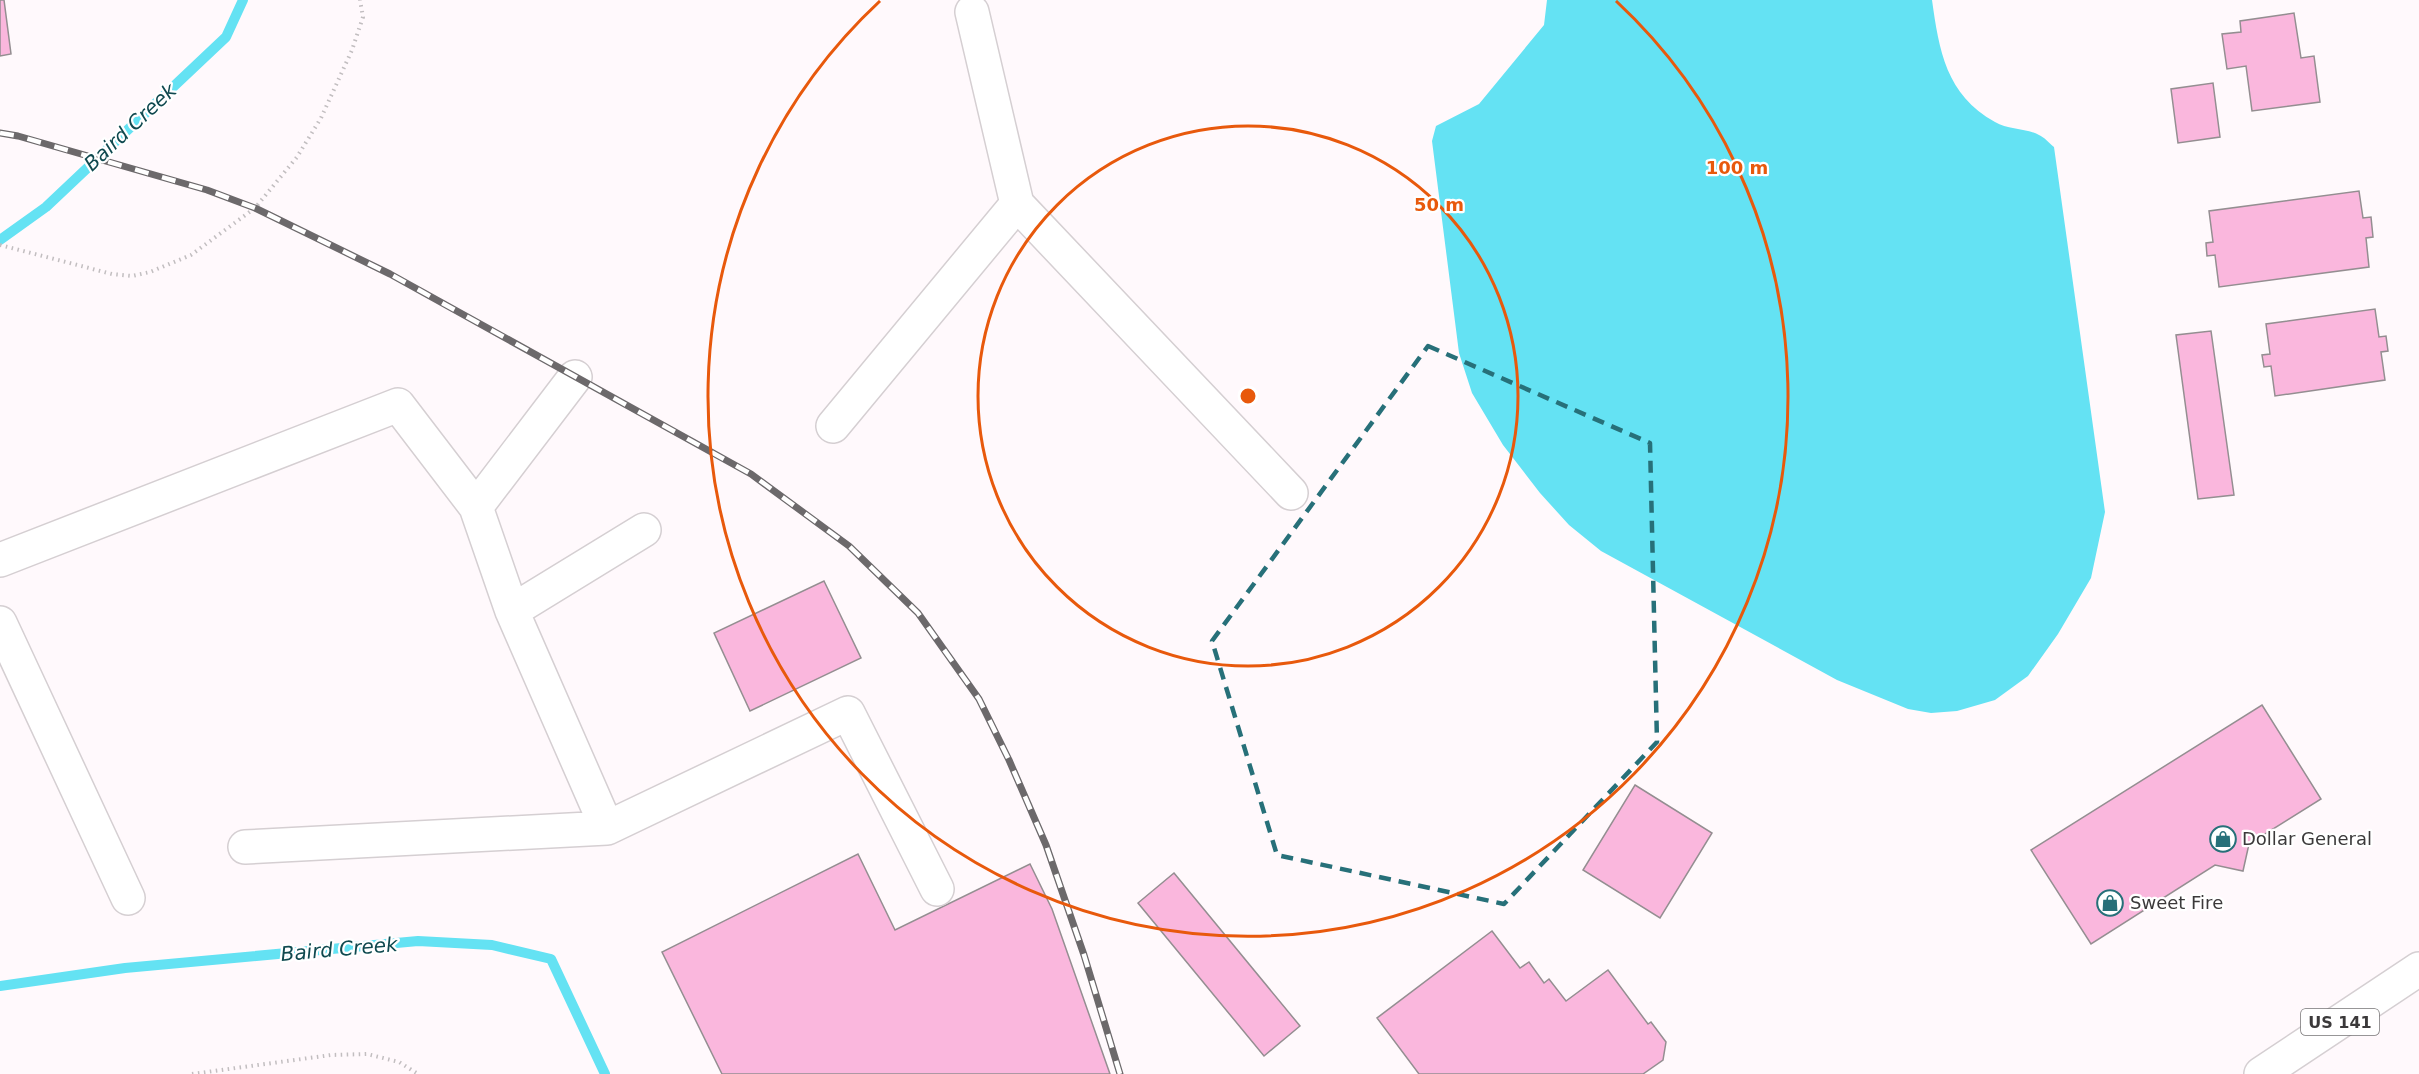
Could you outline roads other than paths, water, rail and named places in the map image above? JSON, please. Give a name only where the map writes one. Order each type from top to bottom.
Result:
[{"type":"main road","points":[[972,12],[1017,204],[1291,493]]},
{"type":"main road","points":[[833,426],[1017,204]]},
{"type":"main road","points":[[476,507],[575,377]]},
{"type":"main road","points":[[0,560],[398,405],[476,507],[512,611],[607,828]]},
{"type":"main road","points":[[512,611],[644,530]]},
{"type":"main road","points":[[0,623],[128,898]]},
{"type":"main road","points":[[245,847],[607,828],[848,712],[937,889]]},
{"type":"main road","name":"US 141","points":[[2261,1074],[2419,969]]},
{"type":"water","points":[[1547,0],[1932,0],[1942,53],[1955,85],[1965,99],[1995,122],[2034,133],[2043,137],[2054,147],[2105,512],[2091,578],[2058,634],[2028,676],[1995,700],[1957,711],[1931,713],[1908,709],[1837,680],[1601,551],[1569,525],[1540,493],[1503,445],[1472,393],[1459,353],[1432,141],[1436,126],[1479,104],[1544,25]]},
{"type":"waterway","name":"Baird Creek","points":[[0,240],[46,207],[226,37],[243,0]]},
{"type":"waterway","name":"Baird Creek","points":[[0,986],[125,968],[418,941],[492,945],[551,959],[605,1074]]},
{"type":"railway","points":[[0,133],[18,136],[207,190],[255,208],[390,274],[751,474],[849,546],[918,613],[979,699],[1009,760],[1046,845],[1084,955],[1120,1074]]},
{"type":"place","name":"Dollar General","points":[[2223,839]]},
{"type":"place","name":"Sweet Fire","points":[[2110,903]]}]
